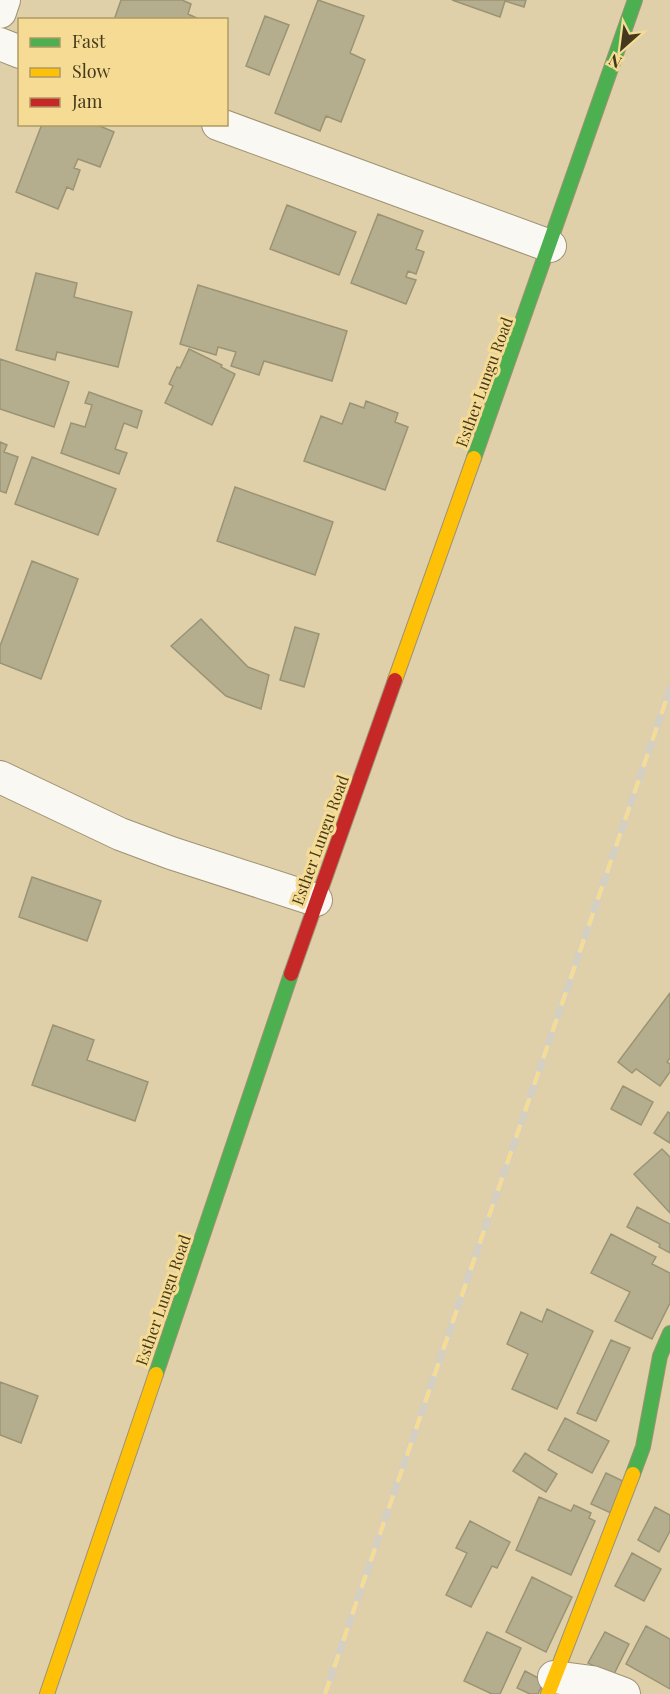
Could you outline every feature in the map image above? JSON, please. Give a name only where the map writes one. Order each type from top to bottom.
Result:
[{"type":"street","points":[[0,12],[4,0]]},
{"type":"street","name":"Esther Lungu Road","points":[[47,1694],[316,900],[550,246],[635,0]]},
{"type":"street","points":[[0,44],[18,51]]},
{"type":"street","points":[[223,126],[550,246]]},
{"type":"street","points":[[0,777],[130,838],[316,900]]},
{"type":"street","points":[[624,1694],[592,1682],[551,1686],[644,1447],[660,1356],[670,1333]]},
{"type":"building","points":[[121,0],[182,0],[191,4],[188,14],[197,18],[115,18]]},
{"type":"building","points":[[318,0],[364,16],[350,53],[365,60],[341,122],[326,116],[320,131],[275,113]]},
{"type":"building","points":[[452,0],[526,0],[524,7],[505,1],[500,17]]},
{"type":"building","points":[[265,16],[289,25],[269,75],[246,66]]},
{"type":"building","points":[[41,126],[100,126],[114,132],[100,167],[78,159],[74,168],[80,170],[73,190],[67,187],[58,209],[16,192]]},
{"type":"building","points":[[287,205],[356,232],[339,275],[270,249]]},
{"type":"building","points":[[378,214],[423,231],[416,249],[424,252],[416,274],[408,271],[406,277],[416,280],[406,304],[351,283]]},
{"type":"building","points":[[36,273],[77,283],[74,297],[132,312],[118,367],[57,352],[55,360],[16,350]]},
{"type":"building","points":[[198,285],[347,331],[332,381],[264,361],[259,375],[231,366],[236,352],[218,347],[216,355],[180,344]]},
{"type":"building","points":[[189,349],[235,374],[212,425],[165,403],[173,386],[169,384]]},
{"type":"building","points":[[0,359],[69,382],[54,427],[0,409]]},
{"type":"building","points":[[89,392],[142,411],[137,428],[124,423],[115,449],[127,453],[119,474],[61,453],[71,423],[85,427],[92,405],[85,403]]},
{"type":"building","points":[[366,401],[398,413],[395,422],[408,427],[385,490],[304,461],[321,416],[342,424],[350,403],[364,408]]},
{"type":"building","points":[[0,442],[7,445],[4,452],[18,457],[6,493],[0,491]]},
{"type":"building","points":[[32,457],[116,489],[98,535],[15,504]]},
{"type":"building","points":[[235,487],[333,522],[315,575],[217,541]]},
{"type":"building","points":[[32,561],[78,579],[41,679],[0,663],[0,646]]},
{"type":"building","points":[[201,619],[248,667],[269,675],[261,709],[226,696],[171,646]]},
{"type":"building","points":[[295,627],[319,634],[304,687],[280,680]]},
{"type":"building","points":[[32,877],[101,901],[87,941],[19,917]]},
{"type":"building","points":[[670,993],[670,1058],[667,1062],[670,1064],[670,1072],[660,1086],[636,1069],[632,1073],[618,1062]]},
{"type":"building","points":[[53,1025],[94,1040],[87,1060],[148,1082],[135,1121],[32,1085]]},
{"type":"building","points":[[623,1086],[653,1102],[641,1125],[611,1109]]},
{"type":"building","points":[[668,1112],[670,1113],[670,1143],[654,1133]]},
{"type":"building","points":[[662,1149],[670,1157],[670,1213],[634,1174]]},
{"type":"building","points":[[637,1207],[670,1224],[670,1253],[659,1247],[660,1244],[627,1227]]},
{"type":"building","points":[[611,1234],[656,1257],[652,1264],[670,1273],[670,1303],[652,1339],[615,1321],[630,1292],[591,1273]]},
{"type":"building","points":[[547,1309],[593,1331],[557,1409],[512,1389],[528,1354],[507,1344],[521,1312],[542,1322]]},
{"type":"building","points":[[611,1340],[630,1348],[596,1421],[577,1413]]},
{"type":"building","points":[[0,1382],[38,1396],[21,1443],[0,1435]]},
{"type":"building","points":[[565,1418],[609,1441],[592,1473],[548,1450]]},
{"type":"building","points":[[525,1453],[557,1474],[546,1492],[513,1471]]},
{"type":"building","points":[[606,1473],[625,1482],[611,1513],[591,1504]]},
{"type":"building","points":[[539,1497],[571,1511],[574,1505],[591,1513],[589,1518],[595,1521],[571,1575],[516,1550]]},
{"type":"building","points":[[655,1507],[670,1515],[670,1531],[659,1552],[638,1540]]},
{"type":"building","points":[[470,1521],[510,1542],[497,1568],[492,1566],[471,1607],[446,1595],[467,1553],[456,1548]]},
{"type":"building","points":[[632,1553],[661,1569],[644,1601],[615,1586]]},
{"type":"building","points":[[532,1577],[572,1597],[546,1652],[506,1632]]},
{"type":"building","points":[[646,1626],[670,1639],[670,1689],[626,1664]]},
{"type":"building","points":[[487,1632],[521,1648],[500,1694],[492,1694],[464,1681]]},
{"type":"building","points":[[605,1632],[629,1644],[613,1676],[588,1663]]},
{"type":"building","points":[[525,1671],[544,1681],[538,1694],[530,1694],[517,1688]]},
{"type":"railway","points":[[325,1694],[670,689]]},
{"type":"traffic: fast","points":[[474,458],[635,0]]},
{"type":"traffic: fast","points":[[156,1374],[291,974]]},
{"type":"traffic: fast","points":[[633,1474],[643,1447],[660,1356],[670,1333]]},
{"type":"traffic: slow","points":[[395,680],[474,458]]},
{"type":"traffic: slow","points":[[47,1694],[156,1374]]},
{"type":"traffic: slow","points":[[548,1694],[633,1474]]},
{"type":"traffic: jam","points":[[291,974],[395,680]]}]
